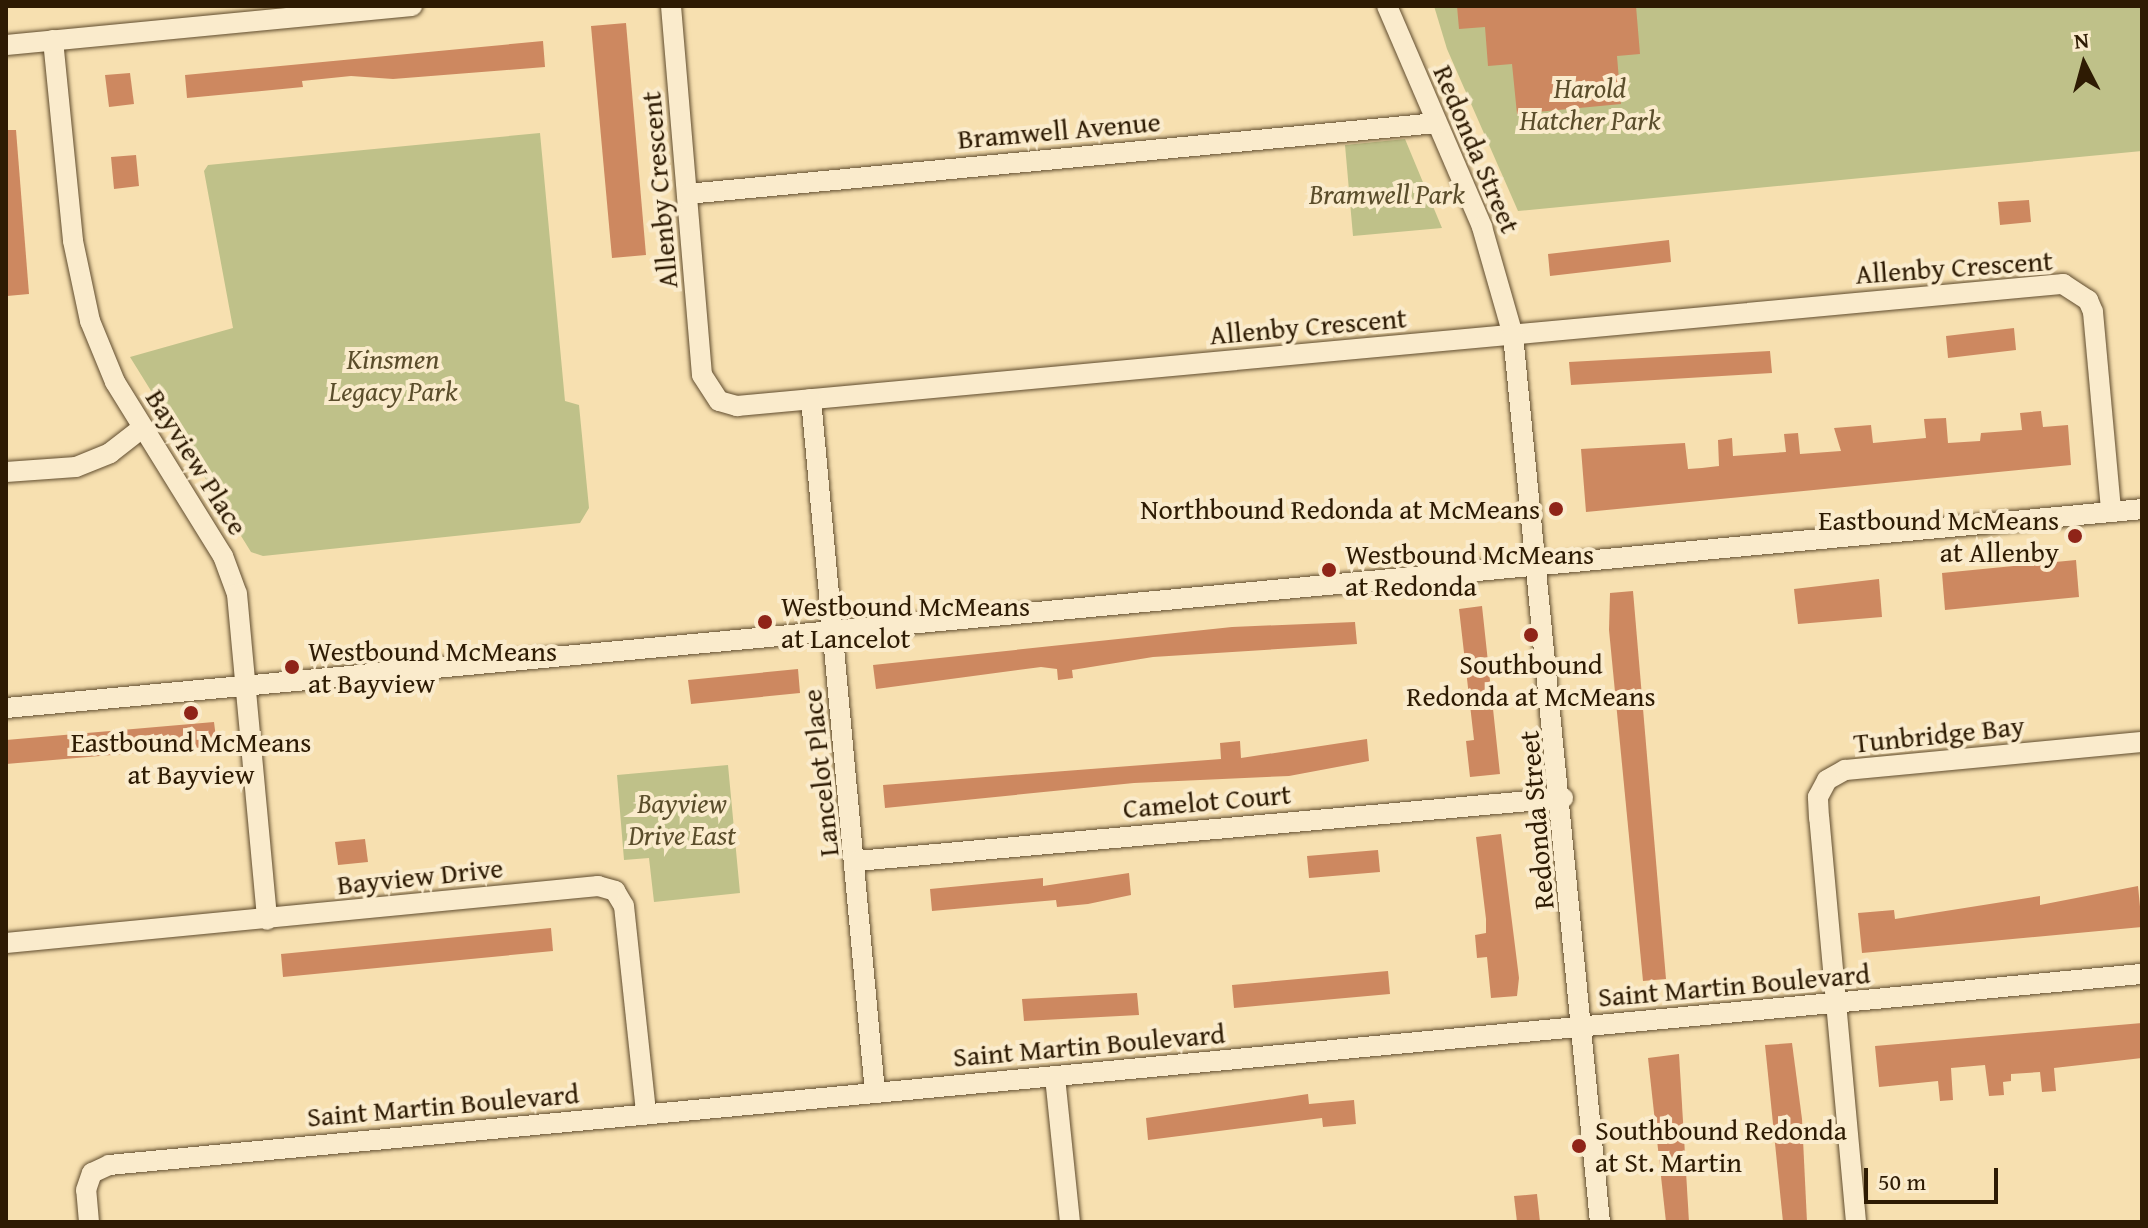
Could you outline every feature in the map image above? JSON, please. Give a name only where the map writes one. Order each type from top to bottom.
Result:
[{"type":"street","points":[[6,45],[412,6]]},
{"type":"street","name":"Allenby Crescent","points":[[671,6],[707,390],[737,406],[2063,284],[2088,300],[2093,312],[2111,511]]},
{"type":"street","name":"Redonda Street","points":[[1387,6],[1482,227],[1513,335],[1563,798],[1600,1222]]},
{"type":"street","name":"Bayview Place","points":[[53,40],[80,288],[100,352],[231,575],[267,920]]},
{"type":"street","name":"Bramwell Avenue","points":[[687,194],[1437,123]]},
{"type":"street","name":"Lancelot Place","points":[[811,399],[857,861],[875,1093]]},
{"type":"street","points":[[6,472],[76,467],[110,453],[142,428]]},
{"type":"street","points":[[6,708],[1539,562],[2142,509]]},
{"type":"street","name":"Tunbridge Bay","points":[[1856,1222],[1834,1004],[1818,797],[1827,780],[1845,770],[2142,742]]},
{"type":"street","name":"Camelot Court","points":[[857,861],[1563,798]]},
{"type":"street","name":"Bayview Drive","points":[[6,943],[598,886],[615,891],[624,906],[646,1113]]},
{"type":"street","name":"Saint Martin Boulevard","points":[[89,1222],[86,1190],[92,1173],[109,1165],[2142,974]]},
{"type":"street","points":[[1055,1077],[1070,1222]]},
{"type":"green space","name":"Harold Hatcher Park","points":[[1434,6],[2142,6],[2142,151],[1518,211],[1447,49]]},
{"type":"green space","name":"Kinsmen Legacy Park","points":[[540,133],[565,401],[579,405],[589,508],[580,523],[263,556],[251,552],[130,357],[233,328],[204,171],[208,165]]},
{"type":"green space","name":"Bramwell Park","points":[[1405,139],[1442,228],[1353,236],[1345,145]]},
{"type":"green space","name":"Bayview Drive East","points":[[728,765],[740,893],[654,902],[649,858],[624,860],[617,775]]},
{"type":"building","points":[[1457,6],[1636,6],[1640,54],[1617,56],[1621,104],[1517,114],[1512,64],[1488,66],[1485,27],[1459,29]]},
{"type":"building","points":[[626,23],[646,255],[612,258],[591,26]]},
{"type":"building","points":[[543,41],[545,67],[393,79],[351,76],[302,81],[303,87],[187,98],[185,75]]},
{"type":"building","points":[[130,73],[134,104],[109,107],[105,75]]},
{"type":"building","points":[[6,130],[16,130],[29,294],[7,296]]},
{"type":"building","points":[[136,155],[139,186],[114,189],[111,157]]},
{"type":"building","points":[[2029,200],[2031,222],[2000,225],[1998,202]]},
{"type":"building","points":[[1669,240],[1671,262],[1550,276],[1548,254]]},
{"type":"building","points":[[2014,328],[2016,350],[1948,358],[1946,336]]},
{"type":"building","points":[[1770,351],[1772,373],[1571,385],[1569,362]]},
{"type":"building","points":[[2041,411],[2043,427],[2068,425],[2071,465],[1586,512],[1581,449],[1685,443],[1688,469],[1702,468],[1719,466],[1718,440],[1732,438],[1733,456],[1786,452],[1784,434],[1798,433],[1800,454],[1841,451],[1834,428],[1871,425],[1873,443],[1926,438],[1924,419],[1946,418],[1948,443],[1980,441],[1981,433],[2022,430],[2020,413]]},
{"type":"building","points":[[2076,560],[2079,597],[1945,610],[1942,573]]},
{"type":"building","points":[[1879,579],[1882,617],[1798,624],[1794,589]]},
{"type":"building","points":[[1633,591],[1666,979],[1643,981],[1609,630],[1610,593]]},
{"type":"building","points":[[1482,606],[1500,774],[1470,777],[1466,741],[1474,740],[1459,609]]},
{"type":"building","points":[[1355,622],[1357,644],[1153,657],[1072,670],[1073,678],[1058,680],[1057,669],[1041,667],[876,689],[873,665],[1232,627]]},
{"type":"building","points":[[798,669],[800,693],[691,704],[688,680]]},
{"type":"building","points":[[214,722],[217,746],[6,764],[6,740]]},
{"type":"building","points":[[1367,739],[1369,761],[1289,776],[1134,783],[885,808],[883,785],[1221,759],[1220,743],[1240,741],[1241,758]]},
{"type":"building","points":[[1501,834],[1519,978],[1517,996],[1491,998],[1487,957],[1477,958],[1475,935],[1486,933],[1486,919],[1476,837]]},
{"type":"building","points":[[365,839],[368,862],[338,865],[335,842]]},
{"type":"building","points":[[1378,850],[1380,872],[1309,878],[1307,856]]},
{"type":"building","points":[[1129,873],[1131,895],[1088,904],[1057,907],[1056,900],[932,911],[930,889],[1043,878],[1043,886]]},
{"type":"building","points":[[2138,886],[2142,927],[1862,953],[1858,913],[1894,910],[1895,919],[2040,896],[2040,905]]},
{"type":"building","points":[[551,928],[553,951],[283,977],[281,954]]},
{"type":"building","points":[[1388,971],[1390,994],[1234,1008],[1232,985]]},
{"type":"building","points":[[1137,993],[1139,1015],[1024,1021],[1022,999]]},
{"type":"building","points":[[2142,1023],[2142,1058],[2054,1068],[2056,1091],[2042,1092],[2040,1072],[2011,1074],[2011,1081],[2003,1082],[2004,1095],[1989,1096],[1985,1065],[1951,1068],[1953,1100],[1940,1101],[1938,1081],[1879,1087],[1875,1046]]},
{"type":"building","points":[[1792,1043],[1802,1119],[1807,1222],[1783,1222],[1765,1045]]},
{"type":"building","points":[[1679,1054],[1689,1222],[1666,1222],[1648,1058]]},
{"type":"building","points":[[1308,1094],[1309,1104],[1354,1100],[1356,1124],[1323,1127],[1322,1118],[1148,1140],[1146,1118]]},
{"type":"building","points":[[1537,1194],[1540,1222],[1517,1222],[1514,1196]]},
{"type":"place","name":"Northbound Redonda at McMeans","points":[[1556,509]]},
{"type":"place","name":"Eastbound McMeans at Allenby","points":[[2075,536]]},
{"type":"place","name":"Westbound McMeans at Redonda","points":[[1329,570]]},
{"type":"place","name":"Westbound McMeans at Lancelot","points":[[765,622]]},
{"type":"place","name":"Southbound Redonda at McMeans","points":[[1531,635]]},
{"type":"place","name":"Westbound McMeans at Bayview","points":[[292,667]]},
{"type":"place","name":"Eastbound McMeans at Bayview","points":[[191,713]]},
{"type":"place","name":"Southbound Redonda at St. Martin","points":[[1579,1146]]}]
